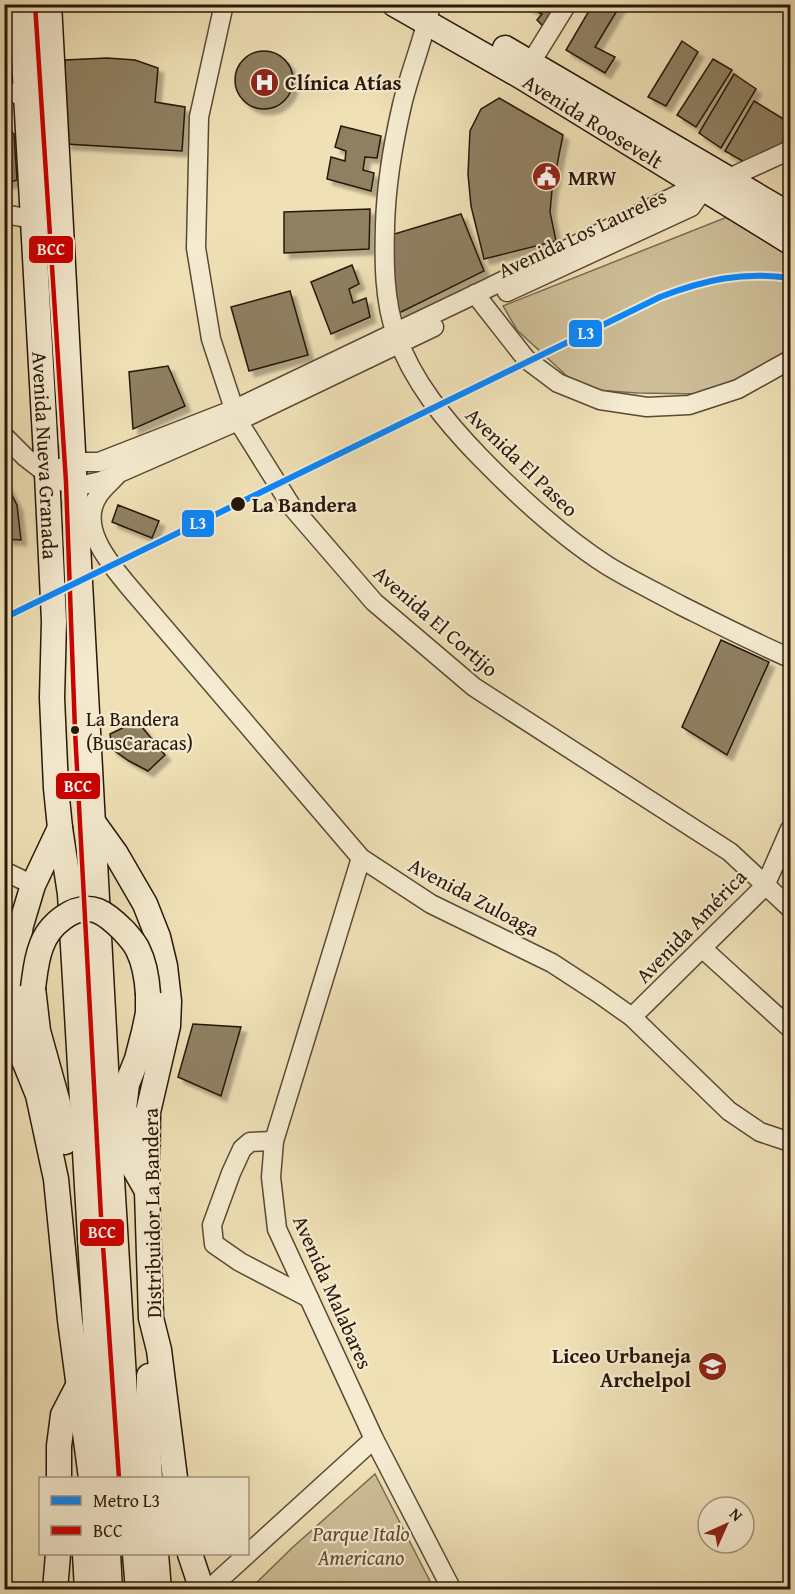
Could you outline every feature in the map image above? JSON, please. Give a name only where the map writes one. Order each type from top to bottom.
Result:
[{"type":"main road","name":"Avenida Nueva Granada","points":[[21,4],[15,94],[32,217],[54,621],[52,698],[60,828],[70,894],[105,1477]]},
{"type":"main road","name":"Avenida Nueva Granada","points":[[49,4],[130,1477]]},
{"type":"main road","name":"Avenida Roosevelt","points":[[394,4],[430,9],[527,70],[704,190],[790,242]]},
{"type":"main road","name":"Avenida Roosevelt","points":[[527,70],[790,215]]},
{"type":"main road","name":"Distribuidor La Bandera","points":[[93,822],[116,854],[145,904],[158,937],[165,966],[169,1001],[168,1026],[148,1112],[147,1191],[151,1318],[159,1350],[175,1477]]},
{"type":"main road","points":[[60,828],[33,885],[21,925],[14,966],[13,1005],[17,1037],[38,1095],[56,1179],[88,1472]]},
{"type":"main road","points":[[56,1179],[66,1158],[65,1137],[38,1031],[33,988],[38,957],[46,936],[70,913],[89,910],[99,911],[110,918],[137,947],[146,972],[148,994],[148,1012],[137,1059],[127,1084],[119,1160],[112,1179]]},
{"type":"main road","points":[[127,1084],[130,1161],[147,1191]]},
{"type":"main road","points":[[58,1103],[76,1128],[85,1170]]},
{"type":"main road","points":[[150,1477],[148,1447],[151,1318]]},
{"type":"main road","points":[[59,1477],[59,1446],[63,1415],[78,1386]]},
{"type":"main road","points":[[55,1590],[58,1555]]},
{"type":"main road","points":[[85,1555],[87,1590]]},
{"type":"main road","points":[[108,1555],[110,1590]]},
{"type":"main road","points":[[135,1555],[138,1590]]},
{"type":"main road","points":[[156,1555],[159,1590]]},
{"type":"main road","points":[[190,1555],[202,1590]]},
{"type":"street","name":"Avenida El Cortijo","points":[[224,4],[200,117],[195,248],[211,339],[236,415],[292,507],[375,602],[474,687],[730,852],[790,908]]},
{"type":"street","points":[[527,70],[567,4]]},
{"type":"street","name":"Avenida El Paseo","points":[[430,9],[402,104],[387,186],[385,261],[389,307],[397,338],[430,398],[460,435],[515,492],[565,535],[609,567],[710,620],[790,658]]},
{"type":"street","points":[[726,178],[790,150]]},
{"type":"street","name":"Avenida Los Laureles","points":[[75,487],[117,475],[236,415],[479,299],[681,193],[704,190],[726,178]]},
{"type":"street","points":[[4,214],[32,217]]},
{"type":"street","points":[[479,299],[526,359],[558,383],[600,400],[647,407],[688,405],[738,389],[790,360]]},
{"type":"street","name":"Avenida Los Laureles","points":[[74,462],[99,462],[236,415]]},
{"type":"street","points":[[4,436],[25,457],[47,474],[75,487]]},
{"type":"street","points":[[47,474],[74,462]]},
{"type":"street","name":"Avenida Zuloaga","points":[[117,475],[96,498],[92,519],[102,551],[131,589],[361,858],[431,904],[552,963],[632,1017],[729,1111],[760,1132],[790,1142]]},
{"type":"street","name":"Avenida Zuloaga","points":[[79,552],[92,556],[131,589]]},
{"type":"street","name":"Avenida América","points":[[632,1017],[765,886],[790,829]]},
{"type":"street","name":"Avenida Malabares","points":[[361,858],[274,1141],[271,1177],[277,1229],[374,1439],[452,1590]]},
{"type":"street","points":[[4,871],[33,885]]},
{"type":"street","points":[[702,948],[790,1028]]},
{"type":"street","points":[[274,1141],[250,1142],[242,1149],[212,1225],[214,1244],[240,1262],[309,1298]]},
{"type":"street","points":[[249,1553],[374,1439]]},
{"type":"street","points":[[208,1590],[246,1555]]},
{"type":"green space","points":[[727,217],[790,255],[790,358],[774,370],[702,394],[596,390],[568,377],[517,330],[503,306]]},
{"type":"green space","name":"Parque Italo Americano","points":[[375,1474],[434,1589],[250,1589],[293,1547]]},
{"type":"building","points":[[528,4],[564,4],[546,29],[537,20],[542,14],[527,6]]},
{"type":"building","points":[[593,4],[621,4],[595,47],[615,57],[605,73],[566,50]]},
{"type":"building","points":[[682,41],[698,52],[666,106],[648,97]]},
{"type":"building","name":"Clínica Atías","points":[[258,51],[270,51],[285,59],[293,74],[293,86],[285,101],[270,109],[258,109],[243,101],[235,86],[235,74],[243,59]]},
{"type":"building","points":[[107,58],[135,60],[158,68],[155,102],[185,107],[182,151],[66,144],[65,60]]},
{"type":"building","points":[[713,59],[732,70],[696,127],[677,115]]},
{"type":"building","points":[[734,74],[756,89],[721,148],[699,133]]},
{"type":"building","points":[[499,98],[563,135],[550,212],[556,241],[484,259],[471,206],[468,174],[470,131],[481,109]]},
{"type":"building","points":[[754,101],[790,123],[790,141],[746,163],[725,151]]},
{"type":"building","points":[[4,125],[14,134],[17,180],[4,184]]},
{"type":"building","points":[[341,126],[381,136],[377,158],[365,157],[363,170],[374,173],[371,191],[327,179],[331,157],[345,161],[346,151],[335,147]]},
{"type":"building","points":[[370,209],[369,249],[284,253],[284,212]]},
{"type":"building","points":[[461,214],[484,271],[397,314],[391,235]]},
{"type":"building","points":[[352,265],[359,284],[349,289],[353,303],[366,298],[370,317],[331,334],[311,282]]},
{"type":"building","points":[[290,291],[308,355],[249,371],[231,307]]},
{"type":"building","points":[[168,366],[185,406],[133,429],[129,372]]},
{"type":"building","points":[[4,480],[17,505],[21,540],[4,539]]},
{"type":"building","points":[[118,505],[159,521],[152,538],[112,522]]},
{"type":"building","points":[[721,640],[769,662],[727,755],[682,727]]},
{"type":"building","points":[[137,721],[165,755],[148,771],[112,749],[110,734]]},
{"type":"building","points":[[193,1024],[241,1027],[221,1096],[178,1077]]},
{"type":"metro line","name":"L3","points":[[4,618],[660,297],[724,278],[740,276],[790,278]]},
{"type":"transit line","name":"BCC","points":[[35,4],[66,482],[75,731],[101,1216],[119,1477]]},
{"type":"place","name":"Clínica Atías","points":[[264,82]]},
{"type":"place","name":"MRW","points":[[547,177]]},
{"type":"place","name":"La Bandera","points":[[238,504]]},
{"type":"place","name":"La Bandera (BusCaracas)","points":[[75,730]]},
{"type":"place","name":"Liceo Urbaneja Archelpol","points":[[712,1367]]}]
